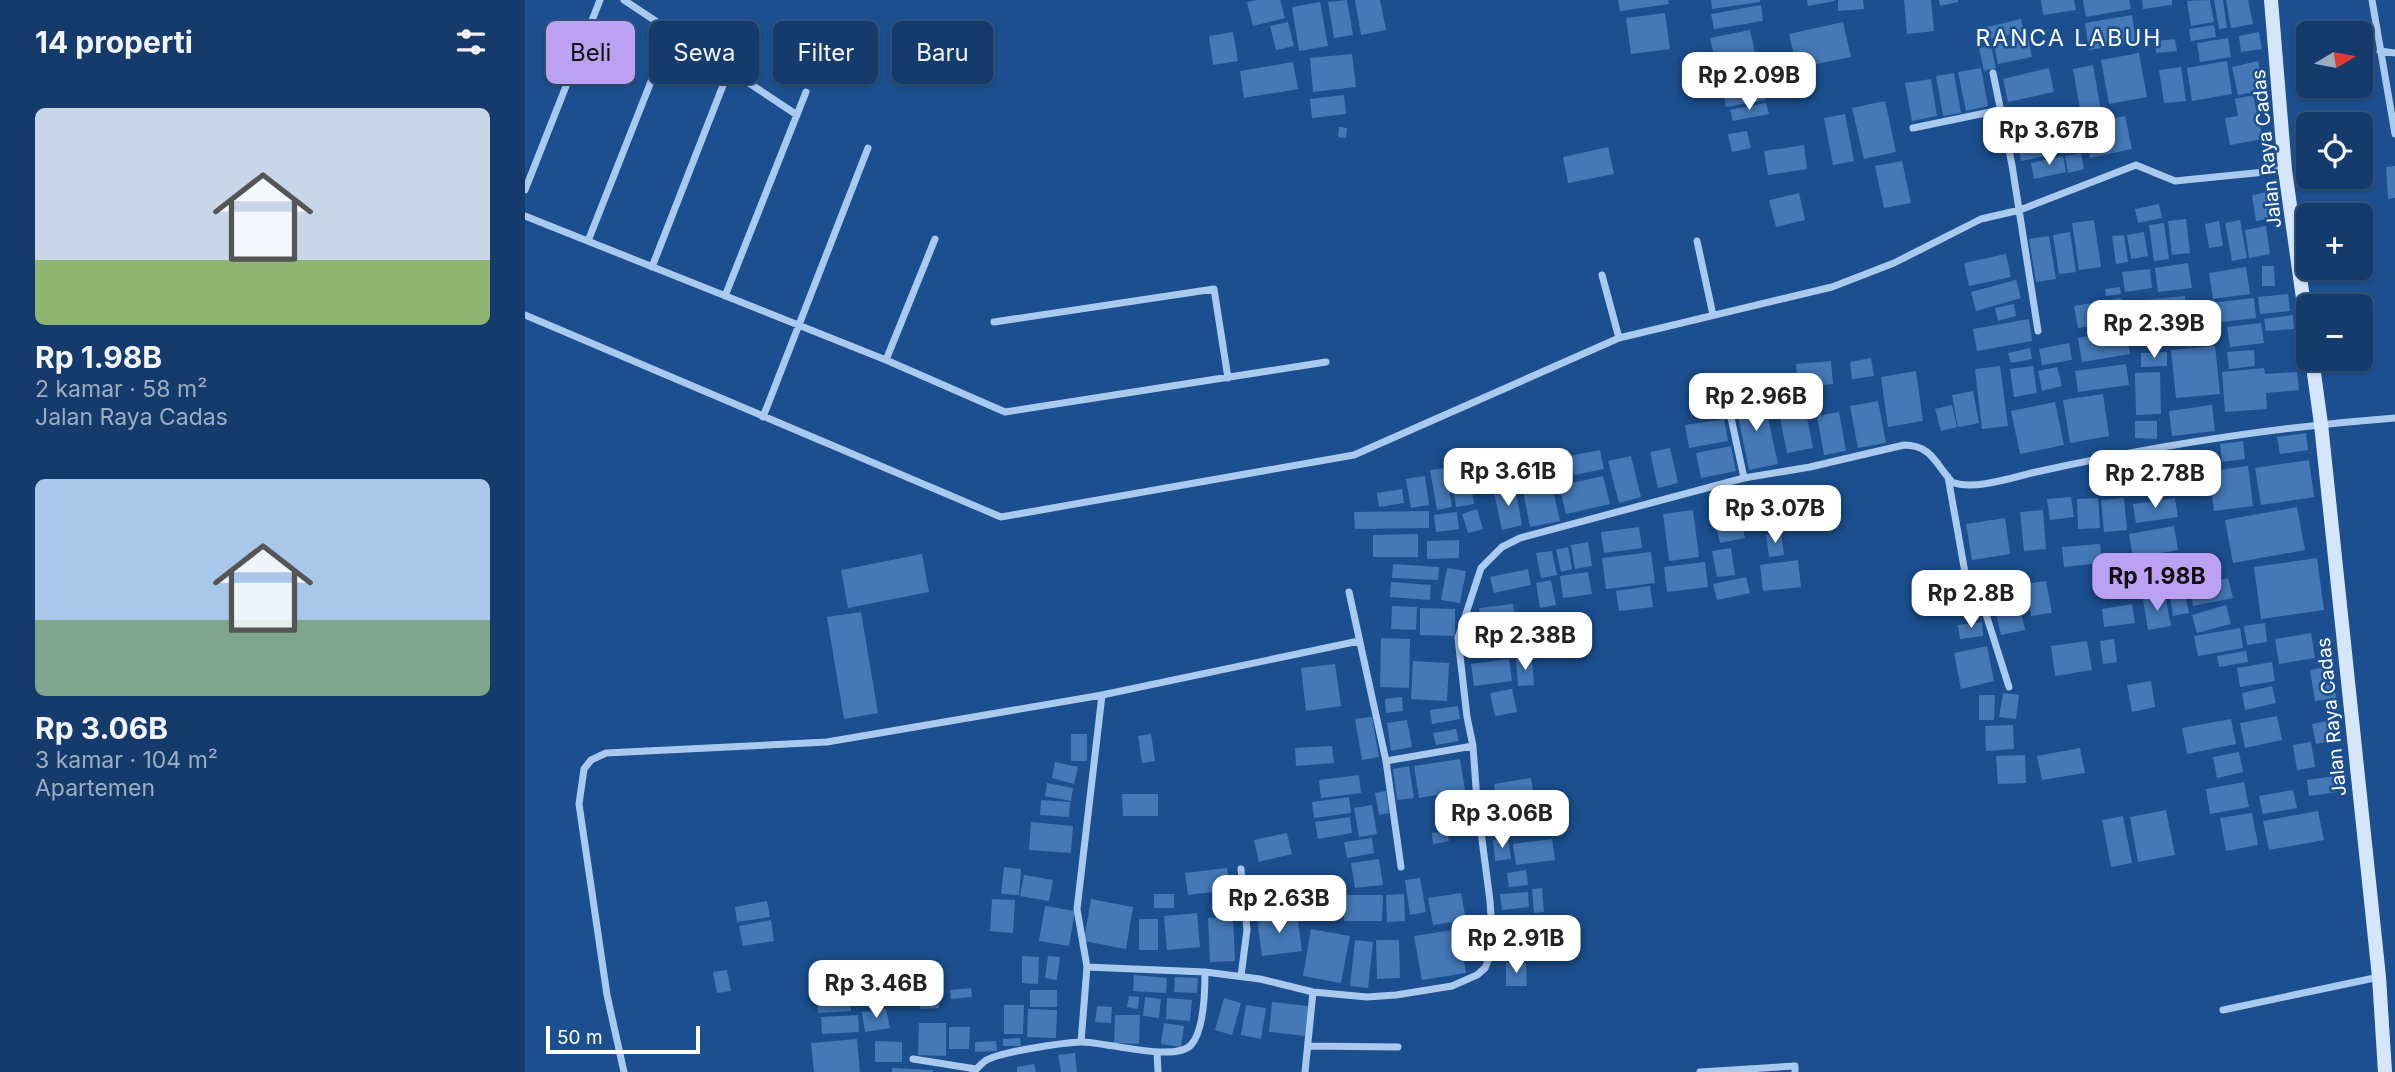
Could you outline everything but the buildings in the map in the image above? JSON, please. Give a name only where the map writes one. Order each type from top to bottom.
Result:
[{"type":"street","points":[[525,190],[600,0]]},
{"type":"street","points":[[624,0],[656,21]]},
{"type":"street","name":"Jalan Raya Cadas","points":[[2271,0],[2285,170],[2302,294]]},
{"type":"street","points":[[2372,0],[2395,134]]},
{"type":"street","points":[[2380,51],[2395,52]]},
{"type":"street","points":[[1993,73],[2020,210],[2038,331]]},
{"type":"street","points":[[588,241],[650,84]]},
{"type":"street","points":[[652,267],[724,84]]},
{"type":"street","points":[[750,84],[797,115]]},
{"type":"street","points":[[725,296],[806,92]]},
{"type":"street","points":[[1913,128],[2000,110]]},
{"type":"street","points":[[763,417],[868,148]]},
{"type":"street","points":[[525,315],[1001,517],[1354,455],[1619,338],[1832,287],[1894,263],[1981,219],[2020,210],[2136,165],[2175,181],[2285,170]]},
{"type":"street","points":[[525,216],[886,360],[1005,412],[1326,362]]},
{"type":"street","points":[[886,360],[935,239]]},
{"type":"street","points":[[1697,241],[1713,315]]},
{"type":"street","points":[[1602,275],[1619,338]]},
{"type":"street","points":[[994,322],[1214,289],[1228,378]]},
{"type":"street","name":"Jalan Raya Cadas","points":[[2314,371],[2379,977],[2385,1072]]},
{"type":"street","points":[[1730,413],[1744,478]]},
{"type":"street","points":[[1087,967],[1205,972],[1241,976],[1313,992],[1367,997],[1452,986],[1485,968],[1490,956],[1492,922],[1458,638],[1476,581],[1488,558],[1520,538],[1744,478],[1913,445],[1926,451],[1947,477],[1959,485],[1993,482],[2113,455],[2321,424],[2395,418]]},
{"type":"street","points":[[1947,477],[1966,579],[1984,608],[2009,687]]},
{"type":"street","points":[[1349,592],[1386,761],[1401,867]]},
{"type":"street","points":[[624,1072],[607,995],[579,804],[584,769],[591,760],[606,752],[827,741],[1102,695],[1359,641]]},
{"type":"street","points":[[1081,1042],[1087,967],[1077,909],[1102,695]]},
{"type":"street","points":[[1386,761],[1473,746]]},
{"type":"street","points":[[1241,869],[1247,930],[1241,976]]},
{"type":"street","points":[[913,1059],[975,1071],[986,1060],[1005,1054],[1081,1042],[1157,1052],[1183,1049],[1190,1046],[1201,1016],[1205,972]]},
{"type":"street","points":[[2223,1010],[2379,977]]},
{"type":"street","points":[[1305,1072],[1313,992]]},
{"type":"street","points":[[1308,1046],[1398,1046]]},
{"type":"street","points":[[1157,1052],[1159,1072]]},
{"type":"street","points":[[1700,1072],[1795,1066],[1795,1072]]},
{"type":"district","name":"RANCA LABUH","points":[[2069,38]]}]
